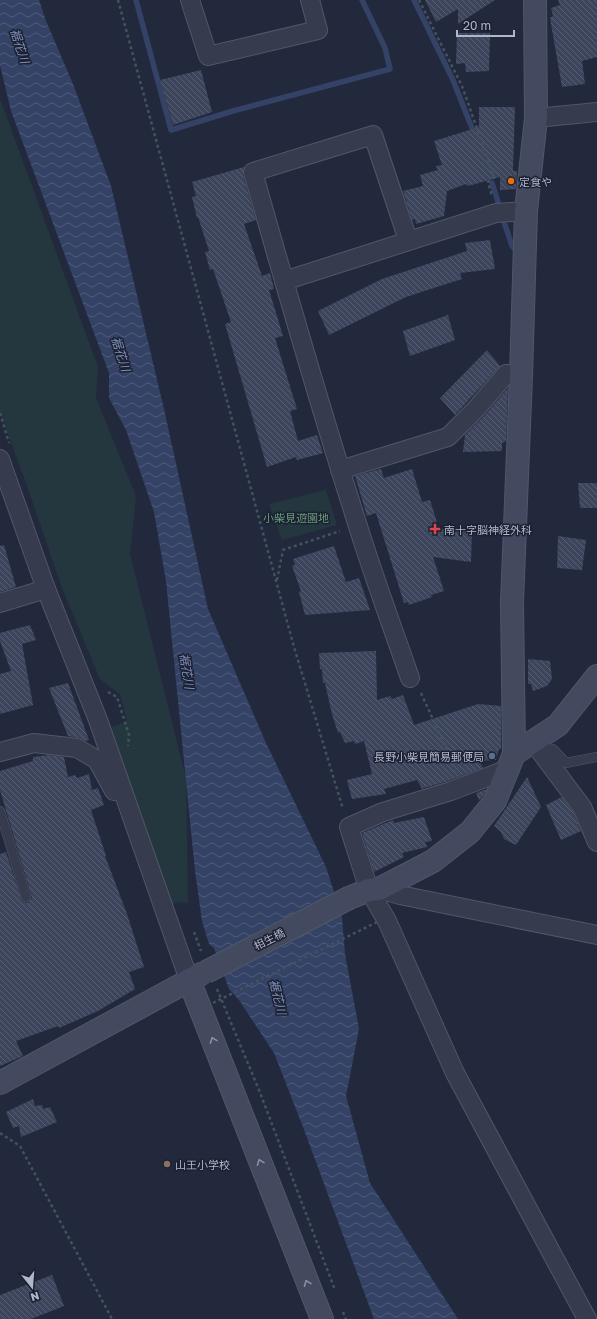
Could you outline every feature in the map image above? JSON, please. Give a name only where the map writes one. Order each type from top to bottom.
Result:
[{"type":"street","points":[[190,0],[208,56],[318,30],[310,0]]},
{"type":"street","points":[[535,0],[536,118],[526,211],[512,602],[522,754],[582,807],[597,842]]},
{"type":"street","points":[[536,118],[597,112]]},
{"type":"street","points":[[408,240],[373,135],[253,172],[284,282],[357,525],[410,678]]},
{"type":"street","points":[[284,282],[408,240],[496,213],[526,211]]},
{"type":"street","points":[[340,470],[448,438],[476,409],[506,374],[521,376]]},
{"type":"street","points":[[2,470],[46,589],[98,720],[142,845]]},
{"type":"street","points":[[0,603],[46,589]]},
{"type":"street","points":[[587,1319],[455,1073],[387,921],[366,892],[349,827],[383,812],[461,787],[522,754],[558,725],[597,676]]},
{"type":"street","points":[[0,752],[34,743],[77,748],[97,760],[142,845],[204,974],[322,1319]]},
{"type":"street","name":"相生橋","points":[[0,1083],[204,974],[366,892],[433,861],[470,832],[495,801],[522,754]]},
{"type":"street","points":[[366,892],[400,895],[597,935]]},
{"type":"lane","points":[[522,754],[553,749],[566,763],[597,757]]},
{"type":"lane","points":[[0,811],[26,897]]},
{"type":"path","points":[[118,0],[294,647],[349,827]]},
{"type":"path","points":[[419,0],[462,86],[494,177],[488,182],[496,213]]},
{"type":"path","points":[[277,582],[283,550],[357,525]]},
{"type":"path","points":[[410,678],[417,685],[426,703],[447,750],[461,787]]},
{"type":"path","points":[[213,1003],[377,922]]},
{"type":"path","points":[[193,929],[204,974],[259,1090],[337,1297]]},
{"type":"path","points":[[0,1133],[20,1146],[112,1319]]},
{"type":"path","points":[[343,1312],[346,1319]]},
{"type":"green space","points":[[0,99],[98,367],[96,398],[136,496],[130,554],[186,779],[188,903],[182,902],[169,904],[108,729],[127,721],[120,694],[100,679],[62,588],[0,413]]},
{"type":"green space","name":"小柴見遊園地","points":[[326,490],[337,525],[282,540],[269,504]]},
{"type":"water","name":"裾花川","points":[[0,0],[39,0],[46,21],[73,84],[111,186],[164,409],[208,609],[266,743],[326,867],[342,917],[345,954],[359,1029],[346,1096],[370,1183],[458,1319],[374,1319],[274,1053],[239,1000],[229,989],[214,948],[209,944],[202,921],[195,871],[166,581],[154,512],[126,430],[109,398],[109,373],[11,111],[0,65]]},
{"type":"building","points":[[425,0],[495,0],[458,24],[458,9],[436,22]]},
{"type":"building","points":[[558,0],[597,0],[597,57],[582,61],[585,84],[562,87],[550,18],[553,16],[551,8],[560,5]]},
{"type":"building","points":[[457,33],[490,33],[489,71],[466,72],[465,63],[456,64]]},
{"type":"building","points":[[201,70],[212,112],[173,125],[160,80]]},
{"type":"building","points":[[479,107],[515,107],[513,171],[517,171],[516,189],[500,190],[500,177],[468,186],[466,184],[447,191],[444,216],[416,224],[415,219],[412,220],[403,191],[423,186],[420,175],[438,170],[436,166],[442,165],[434,141],[479,127]]},
{"type":"building","points":[[244,167],[243,175],[256,220],[244,224],[262,276],[270,273],[274,289],[269,290],[283,336],[275,338],[297,409],[290,411],[298,441],[317,435],[323,453],[297,460],[296,457],[267,467],[225,324],[231,322],[213,269],[210,270],[205,252],[209,251],[198,217],[197,218],[192,197],[196,196],[192,182]]},
{"type":"building","points":[[490,240],[495,269],[460,273],[462,279],[406,297],[329,335],[318,311],[382,279],[467,251],[465,243]]},
{"type":"building","points":[[448,315],[455,340],[410,356],[403,331]]},
{"type":"building","points":[[487,350],[500,366],[455,415],[440,398]]},
{"type":"building","points":[[508,388],[506,441],[502,443],[502,451],[463,452],[465,435]]},
{"type":"building","points":[[381,469],[384,478],[412,469],[422,502],[430,500],[439,529],[472,530],[471,562],[433,557],[444,591],[409,605],[408,602],[404,603],[376,513],[367,516],[355,476]]},
{"type":"building","points":[[578,483],[597,483],[597,508],[580,508]]},
{"type":"building","points":[[558,536],[586,540],[582,570],[557,568]]},
{"type":"building","points":[[4,545],[16,587],[0,592],[0,546]]},
{"type":"building","points":[[334,546],[346,582],[359,578],[370,610],[305,615],[299,592],[301,591],[292,566],[295,565],[293,559]]},
{"type":"building","points":[[30,625],[36,640],[22,644],[33,705],[0,714],[0,674],[11,671],[0,641],[0,633]]},
{"type":"building","points":[[376,651],[377,700],[390,696],[392,699],[403,695],[414,725],[478,704],[501,706],[501,749],[499,749],[496,760],[480,761],[483,768],[422,789],[417,780],[384,789],[386,794],[352,799],[347,780],[372,774],[364,741],[355,744],[354,741],[345,743],[340,732],[338,733],[325,683],[323,683],[319,653]]},
{"type":"building","points":[[528,659],[550,661],[552,679],[547,686],[533,691],[531,684],[528,684]]},
{"type":"building","points":[[68,683],[89,740],[85,741],[68,736],[49,688]]},
{"type":"building","points":[[50,755],[64,757],[68,777],[75,775],[77,778],[89,774],[92,790],[98,788],[104,805],[91,810],[105,856],[127,914],[144,967],[129,972],[135,989],[98,1011],[59,1028],[58,1026],[16,1041],[23,1056],[0,1066],[0,854],[6,852],[22,901],[27,903],[32,898],[0,790],[0,771],[33,761],[33,757]]},
{"type":"building","points":[[527,777],[541,807],[516,845],[504,839],[501,832],[494,826]]},
{"type":"building","points":[[487,789],[484,795],[479,800],[476,793]]},
{"type":"building","points":[[562,797],[573,812],[581,831],[561,840],[546,805]]},
{"type":"building","points":[[424,817],[432,841],[425,842],[427,847],[402,853],[404,857],[374,872],[362,833],[393,820],[394,823]]},
{"type":"building","points":[[33,1099],[35,1106],[42,1105],[43,1109],[50,1107],[57,1122],[21,1137],[19,1126],[13,1128],[6,1112]]},
{"type":"building","points":[[52,1275],[64,1306],[31,1319],[0,1319],[0,1295]]},
{"type":"waterway","points":[[136,0],[171,130],[233,111],[390,69],[385,48],[362,0]]},
{"type":"waterway","points":[[414,0],[453,80],[475,136]]},
{"type":"waterway","points":[[492,183],[499,205]]},
{"type":"waterway","points":[[504,222],[512,246],[515,249]]},
{"type":"place","name":"定食や","points":[[511,181]]},
{"type":"place","name":"南十字脳神経外科","points":[[435,529]]},
{"type":"place","name":"長野小柴見簡易郵便局","points":[[492,756]]},
{"type":"place","name":"山王小学校","points":[[167,1164]]}]
